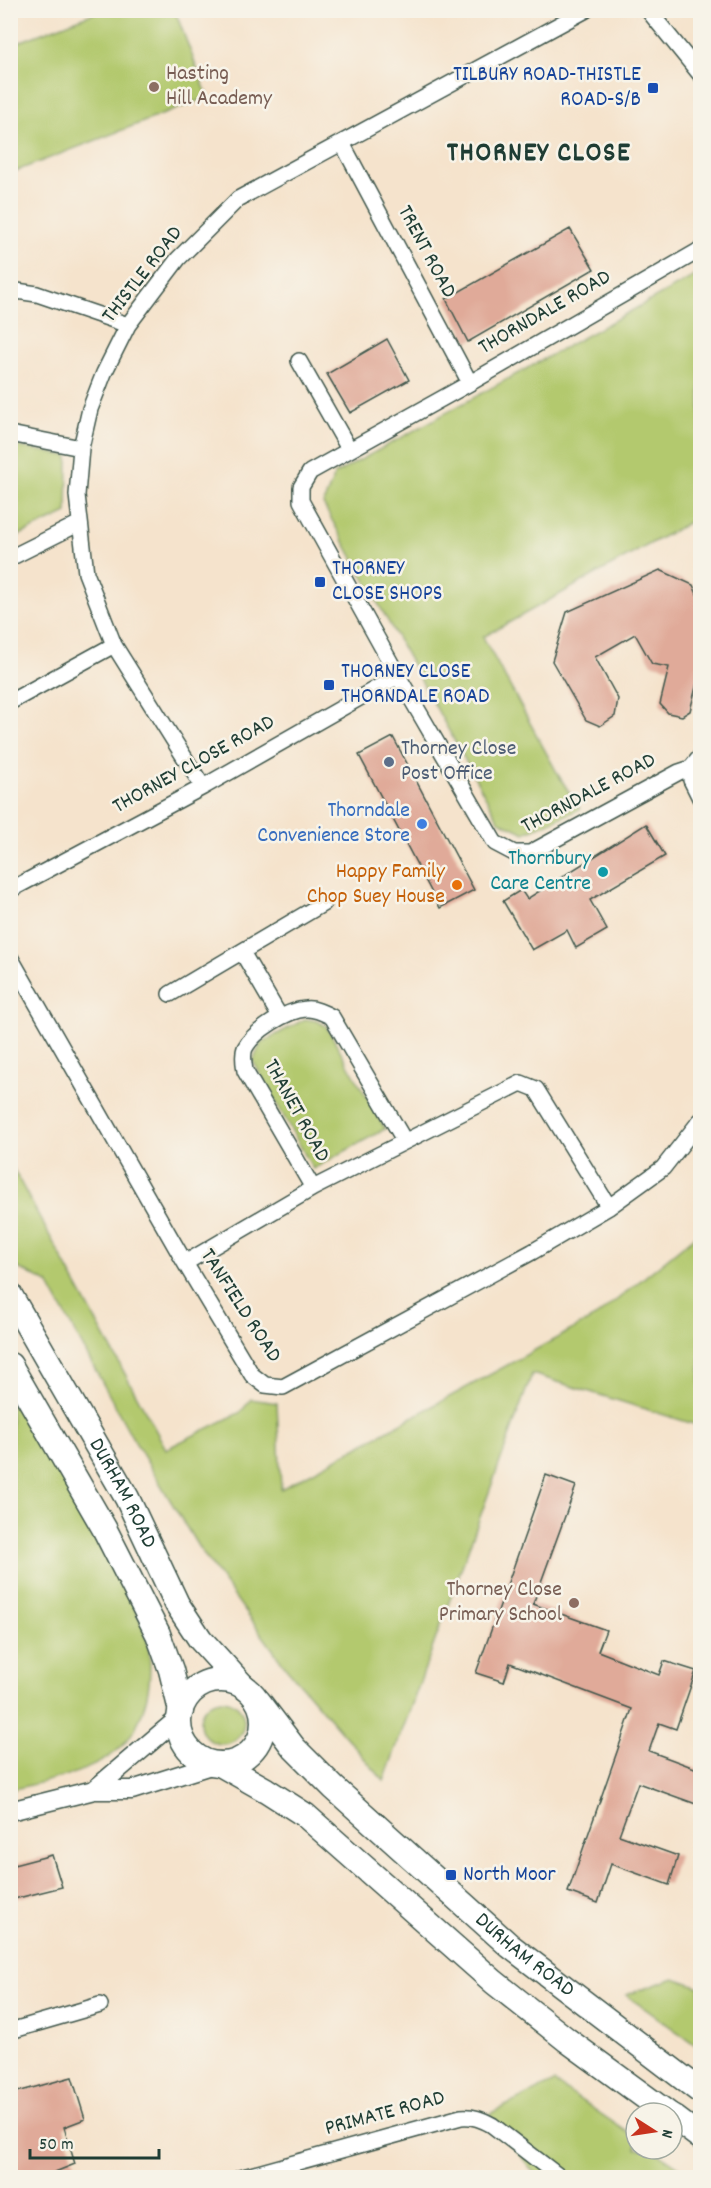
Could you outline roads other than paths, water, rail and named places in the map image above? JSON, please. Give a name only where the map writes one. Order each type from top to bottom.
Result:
[{"type":"highway","name":"DURHAM ROAD","points":[[10,1295],[127,1498],[177,1604],[200,1639],[251,1694],[294,1748],[334,1788],[510,1946],[700,2091]]},
{"type":"highway","name":"DURHAM ROAD","points":[[10,1365],[104,1528],[158,1634],[171,1670],[182,1737],[188,1748],[197,1757],[218,1764],[266,1790],[305,1815],[494,1983],[651,2101]]},
{"type":"highway","points":[[180,1714],[186,1699],[195,1689],[207,1683],[219,1680],[232,1681],[251,1694],[263,1714],[264,1726],[260,1738],[254,1749],[245,1757],[233,1763],[218,1764]]},
{"type":"highway","points":[[684,2125],[700,2138]]},
{"type":"street","name":"THISTLE ROAD","points":[[203,787],[114,645],[86,573],[77,495],[81,448],[90,409],[104,373],[128,325],[178,259],[238,199],[586,10]]},
{"type":"street","points":[[648,10],[700,74]]},
{"type":"street","name":"TRENT ROAD","points":[[342,143],[470,383]]},
{"type":"street","name":"THORNDALE ROAD","points":[[696,763],[530,853],[514,853],[495,843],[398,676],[301,501],[301,487],[310,472],[470,383],[700,249]]},
{"type":"street","points":[[10,290],[37,294],[128,325]]},
{"type":"street","points":[[299,361],[349,449]]},
{"type":"street","points":[[10,434],[81,448]]},
{"type":"street","points":[[10,558],[80,523]]},
{"type":"street","points":[[10,702],[114,645]]},
{"type":"street","name":"THORNEY CLOSE ROAD","points":[[10,890],[203,787],[398,676]]},
{"type":"street","points":[[696,763],[691,780],[700,798]]},
{"type":"street","points":[[170,994],[324,903]]},
{"type":"street","points":[[242,952],[280,1017]]},
{"type":"street","name":"TANFIELD ROAD","points":[[10,957],[184,1263],[252,1375],[265,1385],[283,1388],[532,1252],[609,1207],[663,1168],[700,1121]]},
{"type":"street","name":"THANET ROAD","points":[[313,1188],[245,1071],[244,1050],[253,1037],[280,1017],[306,1009],[322,1011],[332,1017],[405,1140]]},
{"type":"street","name":"THANET ROAD","points":[[184,1263],[313,1188],[521,1083],[536,1089],[609,1207]]},
{"type":"street","points":[[94,1790],[180,1714]]},
{"type":"street","points":[[10,1811],[94,1790],[132,1790],[218,1764]]},
{"type":"street","points":[[10,2031],[100,2005]]},
{"type":"street","name":"PRIMATE ROAD","points":[[240,2178],[470,2116],[481,2118],[492,2125],[561,2178]]},
{"type":"place","name":"Hasting Hill Academy","points":[[154,87]]},
{"type":"place","name":"TILBURY ROAD-THISTLE ROAD-S/B","points":[[653,88]]},
{"type":"place","name":"THORNEY CLOSE SHOPS","points":[[320,582]]},
{"type":"place","name":"THORNEY CLOSE THORNDALE ROAD","points":[[329,685]]},
{"type":"place","name":"Thorney Close Post Office","points":[[389,762]]},
{"type":"place","name":"Thorndale Convenience Store","points":[[422,824]]},
{"type":"place","name":"Thornbury Care Centre","points":[[603,872]]},
{"type":"place","name":"Happy Family Chop Suey House","points":[[457,885]]},
{"type":"place","name":"Thorney Close Primary School","points":[[574,1603]]},
{"type":"place","name":"North Moor","points":[[451,1875]]},
{"type":"district","name":"THORNEY CLOSE","points":[[539,155]]}]
